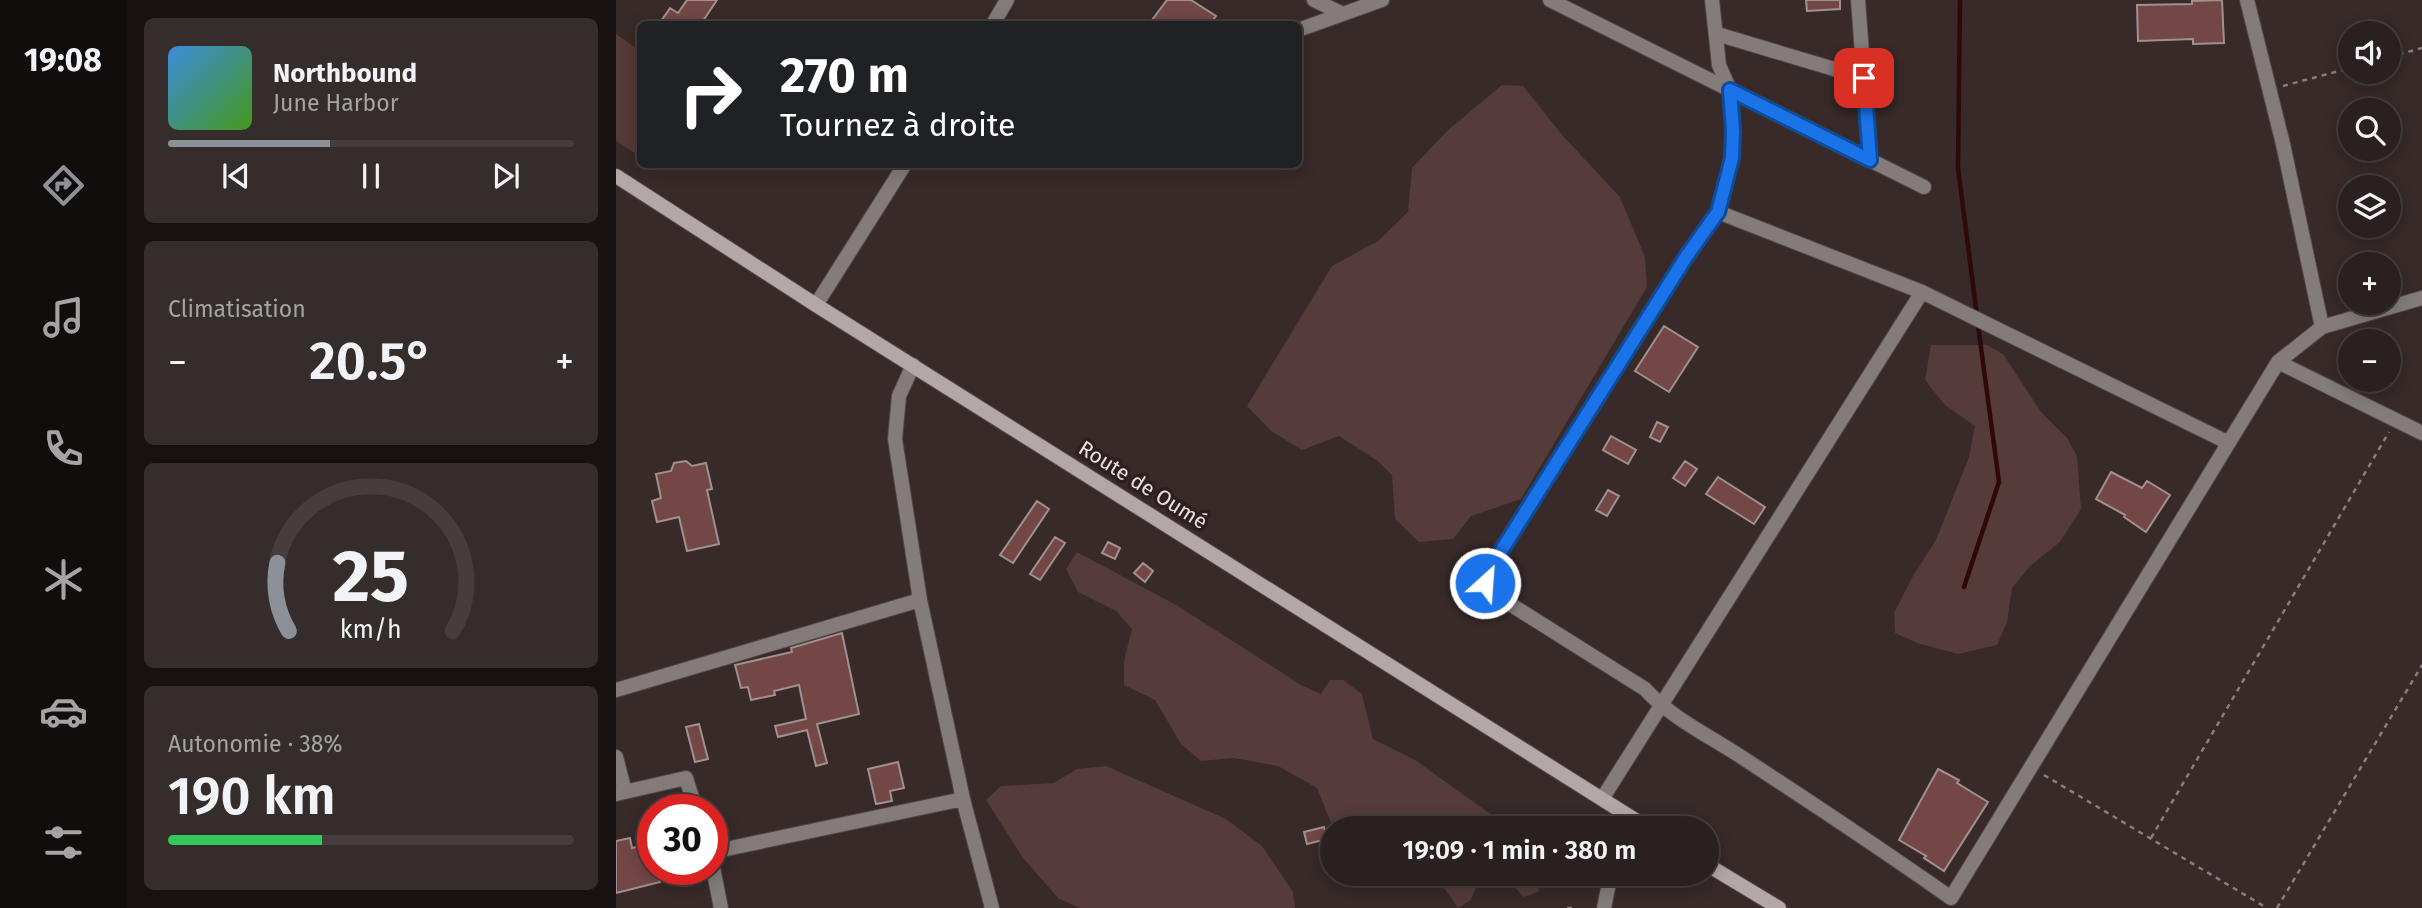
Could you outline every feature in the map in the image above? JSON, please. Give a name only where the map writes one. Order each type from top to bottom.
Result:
[{"type":"main road","name":"Route de Oumé","points":[[616,176],[816,305],[1602,799],[1620,816]]},
{"type":"main road","points":[[1719,872],[1776,907]]},
{"type":"street","points":[[995,21],[1007,0]]},
{"type":"street","points":[[1314,0],[1341,13]]},
{"type":"street","points":[[1302,28],[1382,0]]},
{"type":"street","points":[[1550,0],[1924,187]]},
{"type":"street","points":[[1712,0],[1719,65],[1730,90],[1733,131],[1732,158],[1718,212],[1686,257],[1489,571],[1485,583],[1494,594],[1645,689],[1661,707],[1703,731],[1951,898],[2278,362],[2322,327],[2422,298]]},
{"type":"street","points":[[1858,0],[1870,160]]},
{"type":"street","points":[[2246,0],[2270,90],[2322,327]]},
{"type":"street","points":[[1717,34],[1864,78]]},
{"type":"street","points":[[816,305],[902,168]]},
{"type":"street","points":[[1718,212],[1922,292],[2229,443]]},
{"type":"street","points":[[1602,799],[1922,292]]},
{"type":"street","points":[[2278,362],[2422,433]]},
{"type":"street","points":[[913,365],[899,396],[895,439],[920,600],[963,799],[992,908]]},
{"type":"street","points":[[616,690],[920,600]]},
{"type":"street","points":[[616,757],[620,793],[686,778],[691,794]]},
{"type":"street","points":[[728,849],[963,799]]},
{"type":"street","points":[[716,885],[721,908]]},
{"type":"street","points":[[1604,908],[1608,886]]},
{"type":"path","points":[[2401,54],[2422,48]]},
{"type":"path","points":[[2270,90],[2338,71]]},
{"type":"path","points":[[2151,838],[2396,421]]},
{"type":"path","points":[[2277,908],[2422,665]]},
{"type":"path","points":[[2032,768],[2267,908]]},
{"type":"path","points":[[1567,908],[1575,908]]},
{"type":"shaded area","points":[[616,34],[637,49],[637,154],[616,141]]},
{"type":"shaded area","points":[[1502,85],[1523,86],[1563,136],[1620,197],[1645,257],[1647,287],[1521,499],[1471,516],[1453,539],[1419,542],[1395,519],[1392,475],[1379,462],[1339,436],[1302,450],[1271,431],[1247,406],[1332,266],[1378,241],[1408,212],[1412,168],[1447,131]]},
{"type":"shaded area","points":[[1931,345],[1987,345],[2003,354],[2041,412],[2067,438],[2077,456],[2081,509],[2060,542],[2030,566],[2012,588],[2007,622],[1997,645],[1958,654],[1917,643],[1895,633],[1894,613],[1936,540],[1969,457],[1975,426],[1945,405],[1925,380]]},
{"type":"shaded area","points":[[1077,552],[1178,606],[1301,685],[1321,694],[1330,680],[1343,680],[1362,694],[1373,739],[1415,760],[1493,816],[1328,816],[1317,788],[1278,766],[1234,758],[1201,761],[1181,744],[1155,700],[1124,685],[1124,661],[1132,629],[1116,611],[1078,592],[1066,569]]},
{"type":"shaded area","points":[[1106,766],[1226,819],[1262,846],[1293,892],[1295,908],[1080,908],[1059,899],[1023,858],[986,800],[1001,786],[1054,783],[1077,769]]},
{"type":"shaded area","points":[[1443,886],[1477,886],[1471,900],[1458,908]]},
{"type":"shaded area","points":[[1514,886],[1540,886],[1538,892],[1523,897]]},
{"type":"building","points":[[687,0],[717,0],[703,21],[661,21],[670,8],[678,13]]},
{"type":"building","points":[[1167,0],[1191,0],[1216,16],[1212,21],[1151,21]]},
{"type":"building","points":[[1806,0],[1840,0],[1840,9],[1807,11]]},
{"type":"building","points":[[2222,0],[2224,43],[2193,44],[2193,39],[2138,41],[2137,5],[2192,4],[2192,1]]},
{"type":"building","points":[[1664,326],[1698,347],[1669,392],[1635,371]]},
{"type":"building","points":[[1657,422],[1668,427],[1660,442],[1650,437]]},
{"type":"building","points":[[1611,436],[1636,450],[1628,464],[1603,450]]},
{"type":"building","points":[[686,461],[692,466],[706,463],[712,489],[707,490],[719,544],[687,551],[679,517],[657,522],[652,501],[661,498],[656,474],[671,471],[674,463]]},
{"type":"building","points":[[1685,461],[1697,469],[1685,486],[1673,478]]},
{"type":"building","points":[[2111,472],[2142,488],[2147,481],[2170,495],[2146,532],[2124,517],[2125,515],[2096,499]]},
{"type":"building","points":[[1718,477],[1765,507],[1754,524],[1706,494]]},
{"type":"building","points":[[1608,490],[1619,496],[1607,516],[1596,510]]},
{"type":"building","points":[[1037,501],[1049,509],[1013,563],[1000,555]]},
{"type":"building","points":[[1055,537],[1065,543],[1040,580],[1030,574]]},
{"type":"building","points":[[1108,542],[1120,548],[1115,559],[1102,553]]},
{"type":"building","points":[[1143,563],[1153,571],[1145,582],[1134,573]]},
{"type":"building","points":[[842,633],[859,714],[817,724],[827,763],[816,766],[807,730],[778,737],[775,726],[806,719],[799,685],[774,691],[775,695],[751,700],[748,687],[741,688],[735,665],[792,652],[791,648]]},
{"type":"building","points":[[699,724],[708,759],[695,762],[686,727]]},
{"type":"building","points":[[898,762],[904,788],[890,791],[892,801],[876,804],[868,769]]},
{"type":"building","points":[[1938,769],[1959,780],[1957,783],[1988,802],[1944,871],[1924,858],[1926,856],[1899,840]]},
{"type":"building","points":[[1320,828],[1320,841],[1307,844],[1304,832]]},
{"type":"building","points":[[630,838],[632,848],[637,847],[637,885],[648,885],[616,893],[616,841]]},
{"type":"waterway","points":[[1960,0],[1958,168],[1977,316]]},
{"type":"waterway","points":[[1964,587],[1999,482],[1978,325]]},
{"type":"route","points":[[1485,583],[1503,548],[1686,257],[1718,212],[1732,158],[1730,90],[1870,160],[1864,78]]}]
